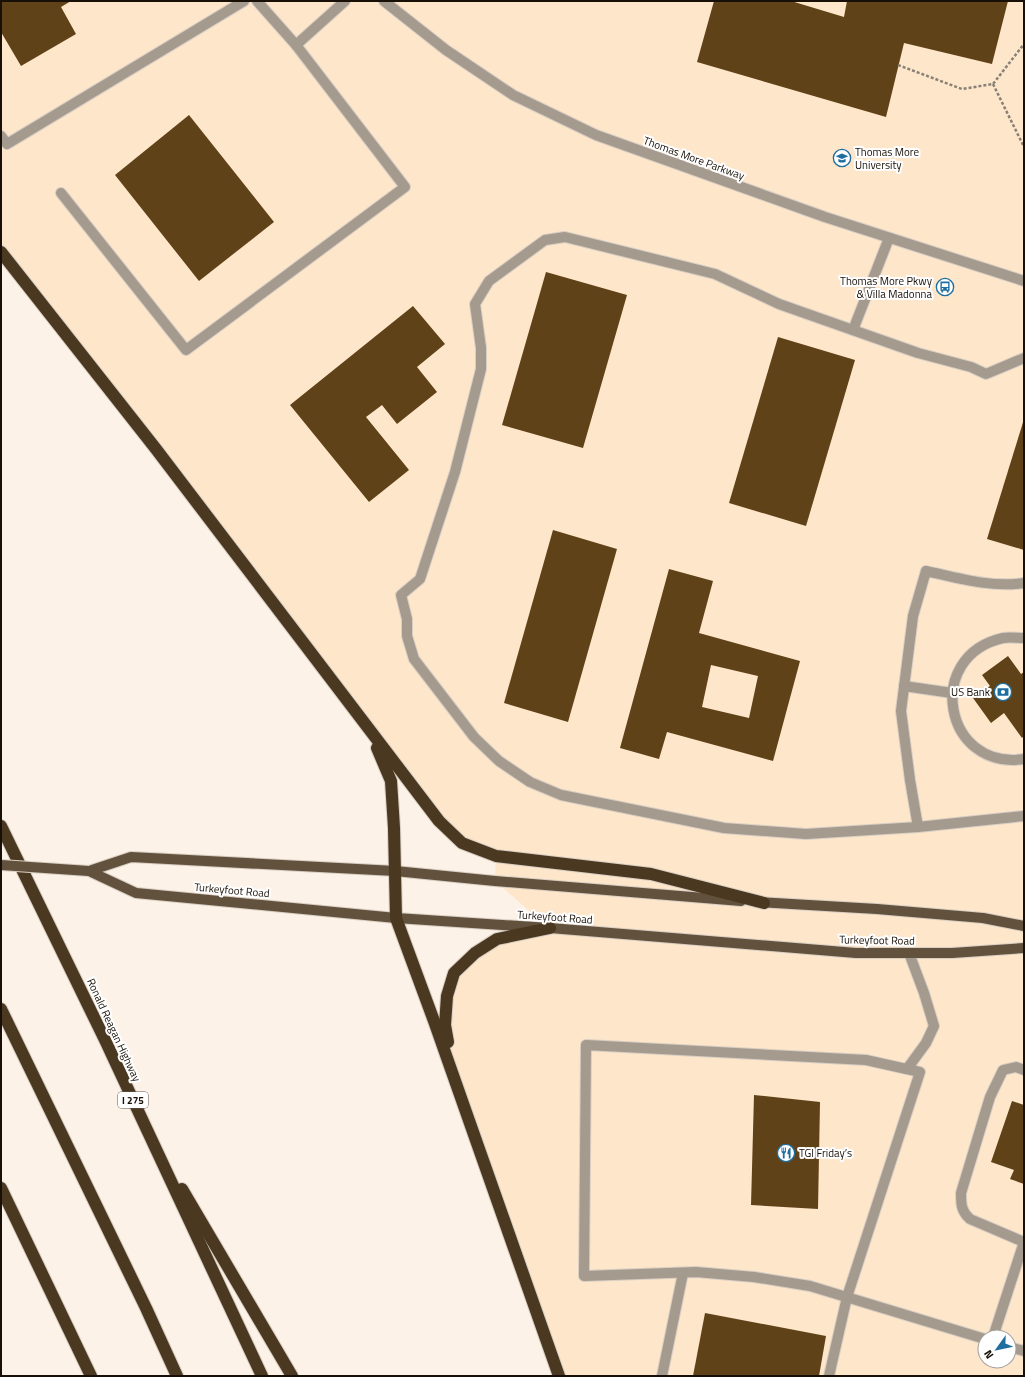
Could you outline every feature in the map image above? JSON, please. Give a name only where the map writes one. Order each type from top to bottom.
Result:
[{"type":"highway","points":[[1,252],[160,456],[439,821],[462,843],[496,856],[651,874],[764,903]]},
{"type":"highway","points":[[368,729],[391,781],[394,828],[396,918],[559,1376]]},
{"type":"highway","name":"Ronald Reagan Highway","points":[[1,826],[105,1040],[262,1376]]},
{"type":"highway","points":[[454,1079],[445,1026],[447,996],[454,973],[475,953],[497,939],[550,928]]},
{"type":"highway","points":[[1,1009],[146,1308],[177,1376]]},
{"type":"highway","points":[[144,1125],[292,1376]]},
{"type":"highway","points":[[1,1188],[91,1376]]},
{"type":"main road","name":"Turkeyfoot Road","points":[[89,871],[131,857],[395,871],[502,882],[764,903],[877,909],[983,918],[1024,926]]},
{"type":"main road","name":"Turkeyfoot Road","points":[[1,865],[89,871],[136,893],[396,918],[550,928],[856,953],[952,953],[1024,948]]},
{"type":"street","points":[[1,136],[7,144],[244,1]]},
{"type":"street","points":[[60,193],[186,350],[405,187],[296,45],[257,1]]},
{"type":"street","points":[[296,45],[345,1]]},
{"type":"street","name":"Thomas More Parkway","points":[[384,1],[446,50],[513,95],[596,135],[825,217],[1024,281]]},
{"type":"street","points":[[1024,358],[986,374],[971,367],[918,352],[778,304],[715,274],[565,237],[545,240],[489,281],[475,304],[481,348],[481,369],[455,472],[420,579],[401,595],[407,619],[407,636],[414,659],[474,737],[500,761],[530,782],[561,795],[724,828],[806,834],[918,827],[1024,816]]},
{"type":"street","points":[[853,330],[889,238]]},
{"type":"street","points":[[918,827],[901,711],[913,616],[926,571],[982,583],[1016,585],[1024,583]]},
{"type":"street","points":[[1024,638],[1004,638],[984,644],[968,657],[957,673],[952,693],[953,714],[958,726],[961,732],[975,747],[992,757],[1012,761],[1024,759]]},
{"type":"street","points":[[904,686],[952,693]]},
{"type":"street","points":[[907,1069],[926,1043],[934,1026],[909,953]]},
{"type":"street","points":[[829,1376],[847,1297],[920,1072],[866,1060],[586,1045],[584,1276],[683,1273],[754,1277],[810,1286],[847,1297],[977,1337]]},
{"type":"street","points":[[996,1329],[1024,1242],[970,1219],[965,1214],[961,1206],[961,1193],[990,1096],[1003,1070],[1016,1067],[1024,1070]]},
{"type":"street","points":[[662,1376],[683,1273]]},
{"type":"path","points":[[898,65],[962,89],[993,84],[1024,44]]},
{"type":"path","points":[[993,84],[1024,147]]},
{"type":"shaded area","points":[[1,1],[1024,1],[1024,1376],[559,1376],[454,1079],[445,1025],[454,973],[497,939],[549,928],[495,881],[496,856],[462,843],[1,252]]},
{"type":"building","points":[[1,1],[71,1],[61,7],[76,34],[21,66],[1,32]]},
{"type":"building","points":[[714,1],[791,1],[844,17],[847,1],[1008,1],[992,64],[904,43],[886,117],[697,62]]},
{"type":"building","points":[[189,115],[274,222],[199,281],[115,175]]},
{"type":"building","points":[[546,272],[627,295],[583,448],[502,425]]},
{"type":"building","points":[[413,306],[445,344],[417,367],[437,392],[397,424],[382,405],[366,417],[409,470],[369,502],[290,405]]},
{"type":"building","points":[[778,337],[855,360],[806,526],[729,503]]},
{"type":"building","points":[[1024,419],[1024,550],[987,539]]},
{"type":"building","points":[[553,530],[617,549],[568,722],[504,703]]},
{"type":"building","points":[[669,569],[713,581],[699,633],[800,661],[773,761],[667,732],[659,759],[620,748]],"holes":[[[711,665],[758,676],[749,718],[702,707]]]},
{"type":"building","name":"US Bank","points":[[1008,656],[1021,674],[1024,672],[1024,736],[1022,738],[1004,713],[991,723],[973,698],[990,686],[982,675]]},
{"type":"building","name":"TGI Friday’s","points":[[754,1095],[820,1102],[818,1209],[751,1205]]},
{"type":"building","points":[[1012,1101],[1024,1105],[1024,1184],[1010,1179],[1014,1170],[991,1162]]},
{"type":"building","points":[[705,1313],[826,1336],[819,1376],[693,1376]]},
{"type":"place","name":"Thomas More University","points":[[842,158]]},
{"type":"place","name":"Thomas More Pkwy & Villa Madonna","points":[[945,287]]},
{"type":"place","name":"US Bank","points":[[1003,692]]},
{"type":"place","name":"TGI Friday’s","points":[[786,1153]]}]
